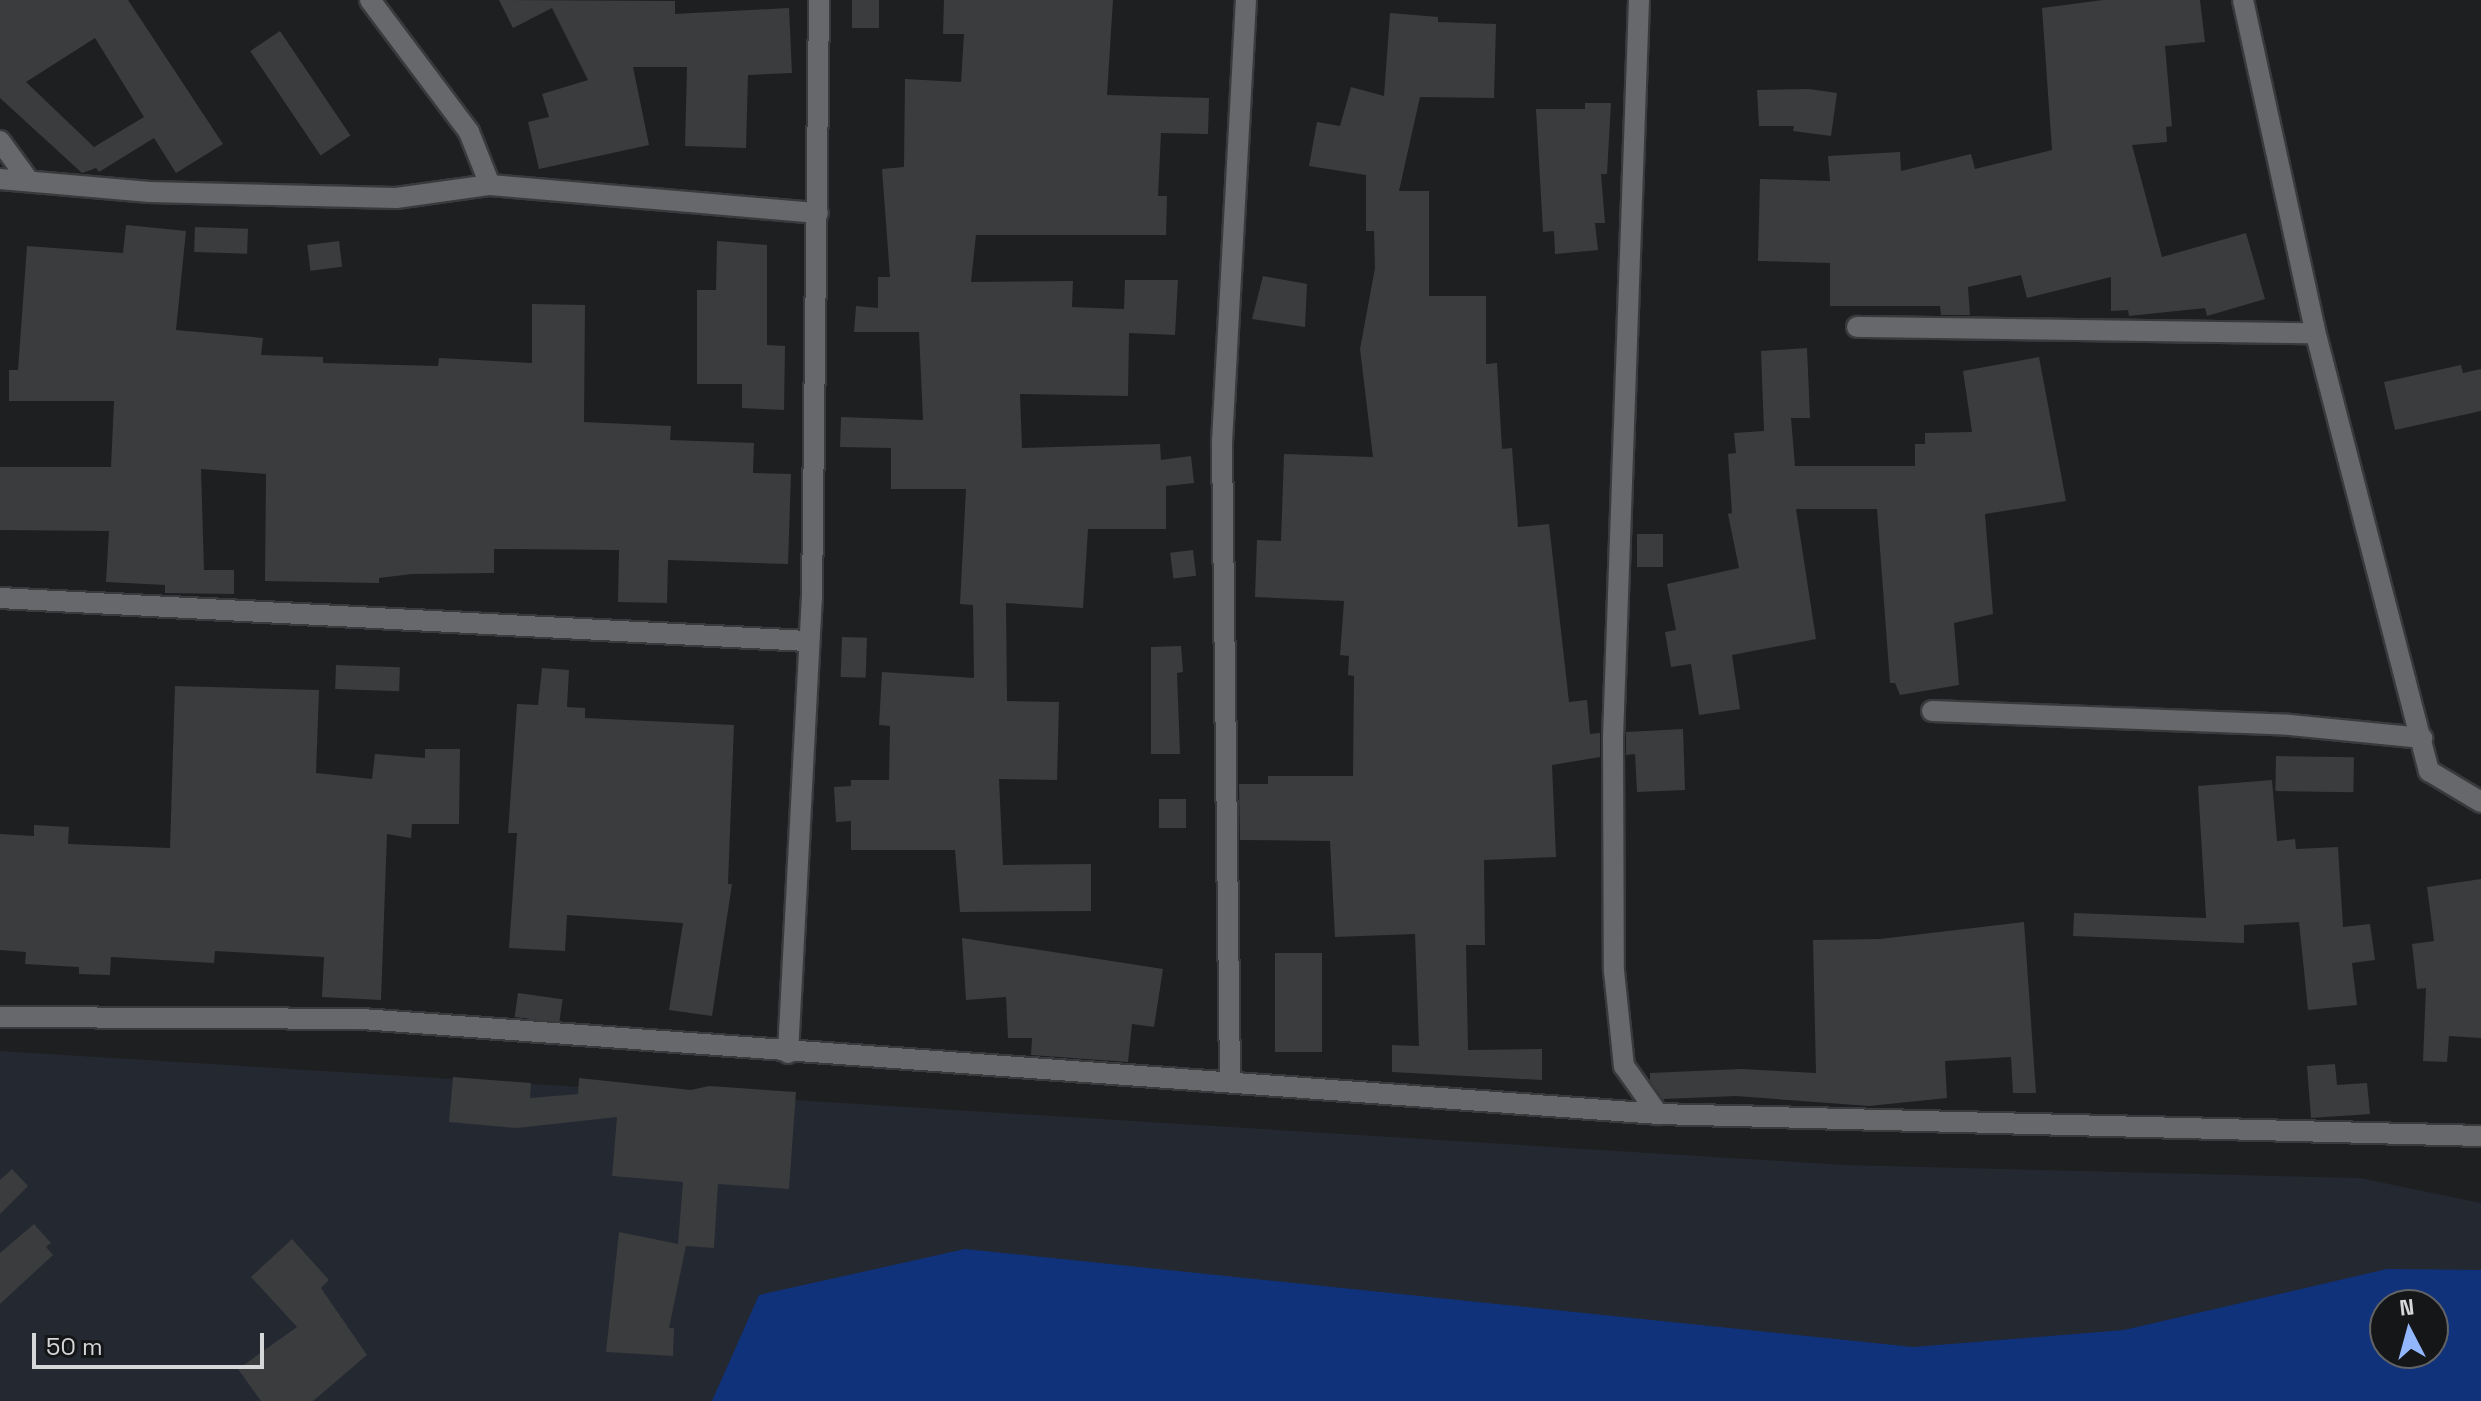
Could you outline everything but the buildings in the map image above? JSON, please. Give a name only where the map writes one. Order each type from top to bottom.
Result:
[{"type":"street","points":[[370,0],[469,132],[490,185]]},
{"type":"street","points":[[788,1053],[806,641],[812,599],[819,0]]},
{"type":"street","points":[[1230,1079],[1222,442],[1246,0]]},
{"type":"street","points":[[1639,0],[1613,737],[1614,971],[1624,1066],[1658,1114]]},
{"type":"street","points":[[2243,0],[2315,333],[2429,771],[2481,802]]},
{"type":"street","points":[[0,141],[29,181]]},
{"type":"street","points":[[0,179],[149,192],[396,198],[490,185],[818,213]]},
{"type":"street","points":[[1857,327],[2315,333]]},
{"type":"street","points":[[0,598],[806,641]]},
{"type":"street","points":[[1932,711],[2290,725],[2422,738]]},
{"type":"street","points":[[0,1017],[362,1019],[788,1053],[1230,1079],[1658,1114],[2481,1136]]},
{"type":"shaded area","points":[[0,1051],[1845,1165],[2360,1178],[2481,1203],[2481,1401],[0,1401]]},
{"type":"water","points":[[965,1249],[1913,1347],[2124,1330],[2387,1269],[2481,1270],[2481,1401],[712,1401],[759,1295]]}]
